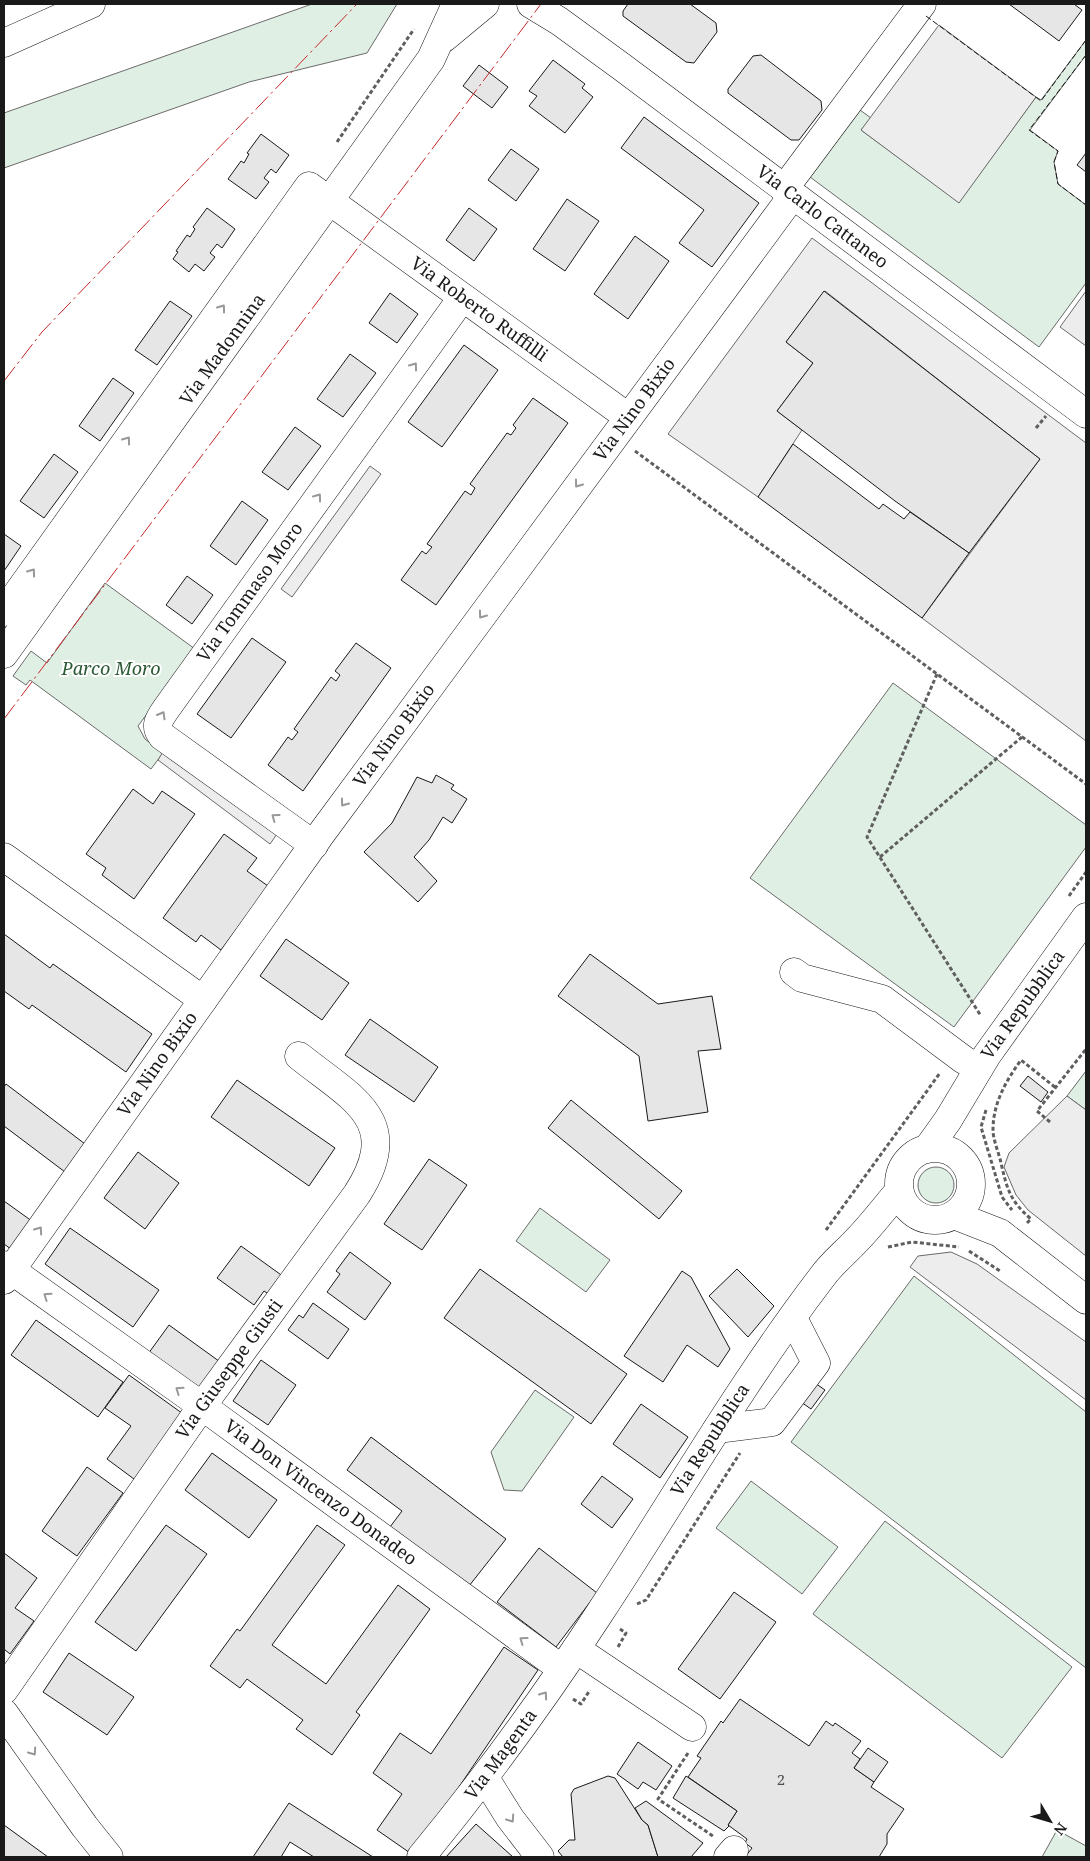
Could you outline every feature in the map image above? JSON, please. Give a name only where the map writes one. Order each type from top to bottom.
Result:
[{"type":"street","points":[[4,43],[91,4]]},
{"type":"street","name":"Via Madonnina","points":[[4,654],[330,201],[435,51],[456,4]]},
{"type":"street","name":"Via Madonnina","points":[[435,51],[485,4]]},
{"type":"street","name":"Via Carlo Cattaneo","points":[[531,4],[553,13],[1086,414]]},
{"type":"street","name":"Via Nino Bixio","points":[[6,1272],[314,845],[621,426],[922,4]]},
{"type":"street","name":"Via Roberto Ruffilli","points":[[4,612],[310,186],[462,298],[621,426]]},
{"type":"street","name":"Via Tommaso Moro","points":[[314,845],[162,736],[158,731],[158,724],[166,709],[462,298]]},
{"type":"street","points":[[4,857],[203,1000]]},
{"type":"street","name":"Via Repubblica","points":[[928,1148],[987,1055],[1086,917]]},
{"type":"street","points":[[794,972],[802,978],[882,999],[964,1060],[979,1068]]},
{"type":"street","name":"Via Giuseppe Giusti","points":[[4,1690],[202,1406],[358,1194],[372,1167],[376,1136],[368,1114],[356,1101],[299,1056]]},
{"type":"street","name":"Via Repubblica","points":[[956,1155],[979,1068]]},
{"type":"street","points":[[928,1148],[947,1150],[956,1155],[968,1170],[971,1189],[968,1200],[954,1215],[945,1220],[934,1221],[915,1215],[902,1200],[899,1191],[898,1180],[908,1159],[917,1152],[928,1148]]},
{"type":"street","points":[[971,1189],[1012,1221],[1086,1300]]},
{"type":"street","name":"Via Repubblica","points":[[569,1659],[717,1429],[823,1275],[856,1241],[899,1191]]},
{"type":"street","name":"Via Repubblica","points":[[856,1241],[915,1215]]},
{"type":"street","points":[[954,1215],[1012,1221]]},
{"type":"street","name":"Via Don Vincenzo Donadeo","points":[[6,1272],[569,1659],[692,1727]]},
{"type":"street","points":[[717,1429],[772,1422],[816,1363],[793,1318]]},
{"type":"street","name":"Via Magenta","points":[[421,1857],[484,1778],[569,1659]]},
{"type":"street","points":[[4,1713],[85,1827],[109,1857]]},
{"type":"street","points":[[484,1778],[510,1818],[540,1857]]},
{"type":"path","points":[[334,146],[418,24]]},
{"type":"path","points":[[409,37],[435,51]]},
{"type":"path","points":[[621,426],[937,674],[1086,784]]},
{"type":"path","points":[[937,674],[867,837],[981,1016]]},
{"type":"path","points":[[880,857],[1022,737]]},
{"type":"path","points":[[1050,1122],[1038,1111],[1086,1049]]},
{"type":"path","points":[[1027,1224],[1031,1219],[1021,1210],[1006,1187],[993,1131],[1000,1093],[1008,1077],[1021,1060],[1056,1088]]},
{"type":"path","points":[[988,1103],[981,1128],[1002,1197],[1012,1221],[1027,1224],[1034,1229]]},
{"type":"path","points":[[692,1727],[700,1733],[658,1799],[731,1854]]},
{"type":"green space","points":[[312,4],[397,4],[367,53],[249,82],[4,168],[4,113]]},
{"type":"green space","points":[[1086,40],[1086,55],[1030,130],[1058,151],[1054,162],[1058,184],[1086,205],[1086,283],[1039,347],[810,177],[860,110],[871,118],[861,130],[959,202],[1036,97],[1041,100]]},
{"type":"green space","name":"Parco Moro","points":[[105,583],[195,649],[138,726],[145,739],[163,753],[151,769],[30,680],[26,685],[13,676],[31,651],[47,663]]},
{"type":"green space","points":[[893,683],[1086,825],[1086,847],[954,1027],[750,878]]},
{"type":"green space","points":[[1086,1071],[1086,1110],[1067,1096]]},
{"type":"green space","points":[[936,1167],[943,1168],[949,1172],[953,1178],[953,1192],[949,1198],[943,1202],[936,1203],[929,1202],[923,1198],[919,1192],[918,1185],[919,1178],[923,1172],[929,1168]]},
{"type":"green space","points":[[540,1208],[610,1260],[586,1292],[516,1241]]},
{"type":"green space","points":[[914,1276],[1086,1412],[1086,1668],[791,1442]]},
{"type":"green space","points":[[535,1390],[574,1417],[522,1491],[504,1490],[491,1452]]},
{"type":"green space","points":[[751,1481],[838,1547],[802,1594],[716,1528]]},
{"type":"green space","points":[[885,1521],[1072,1667],[1002,1758],[813,1614]]},
{"type":"green space","points":[[1057,1830],[1086,1846],[1086,1857],[1042,1857]]},
{"type":"shaded area","points":[[939,25],[1036,97],[959,203],[861,130]]},
{"type":"shaded area","points":[[812,238],[1086,443],[1086,741],[922,618],[1040,459],[825,291],[786,342],[813,363],[777,411],[802,430],[758,497],[668,434]]},
{"type":"shaded area","points":[[1086,291],[1086,346],[1060,327]]},
{"type":"shaded area","points":[[370,466],[381,474],[292,597],[281,589]]},
{"type":"shaded area","points":[[164,750],[277,834],[270,844],[158,760]]},
{"type":"shaded area","points":[[1067,1096],[1086,1110],[1086,1256],[1028,1210],[1016,1195],[1004,1167],[1009,1153]]},
{"type":"shaded area","points":[[951,1252],[977,1264],[1086,1342],[1086,1400],[910,1267],[918,1256]]},
{"type":"building","points":[[628,4],[690,4],[716,23],[717,32],[694,63],[686,62],[623,16],[623,11]]},
{"type":"building","points":[[1009,4],[1074,4],[1082,10],[1059,41]]},
{"type":"building","points":[[761,55],[821,101],[822,110],[799,140],[791,140],[728,93],[728,89],[753,56]]},
{"type":"building","points":[[553,60],[585,84],[582,88],[593,97],[565,133],[529,106],[537,96],[529,91]]},
{"type":"building","points":[[479,65],[508,87],[492,108],[463,86]]},
{"type":"building","points":[[644,117],[759,203],[712,267],[679,243],[704,210],[621,148]]},
{"type":"building","points":[[261,134],[289,155],[276,173],[271,169],[264,178],[269,182],[256,199],[228,179],[241,161],[244,163],[249,154],[247,153]]},
{"type":"building","points":[[511,149],[539,169],[516,201],[488,180]]},
{"type":"building","points":[[1086,153],[1086,172],[1077,165]]},
{"type":"building","points":[[567,199],[599,221],[565,271],[533,249]]},
{"type":"building","points":[[207,208],[235,229],[222,248],[217,244],[210,253],[215,257],[204,271],[195,264],[189,272],[173,259],[187,235],[190,237],[195,229],[193,227]]},
{"type":"building","points":[[469,208],[497,229],[474,261],[446,240]]},
{"type":"building","points":[[635,236],[669,261],[628,319],[594,294]]},
{"type":"building","points":[[824,291],[1040,459],[969,553],[895,501],[777,411],[813,363],[786,342]]},
{"type":"building","points":[[390,293],[418,314],[397,343],[369,323]]},
{"type":"building","points":[[170,301],[192,316],[157,365],[135,350]]},
{"type":"building","points":[[464,345],[498,370],[442,447],[408,422]]},
{"type":"building","points":[[350,354],[376,373],[343,417],[317,399]]},
{"type":"building","points":[[113,378],[134,393],[100,441],[79,426]]},
{"type":"building","points":[[533,398],[568,423],[436,605],[401,580],[422,551],[426,554],[432,547],[427,544],[465,491],[471,495],[475,488],[470,484],[507,433],[511,435],[516,428],[513,425]]},
{"type":"building","points":[[295,427],[321,446],[288,490],[262,472]]},
{"type":"building","points":[[793,444],[879,509],[883,504],[904,519],[910,512],[969,553],[922,618],[758,497]]},
{"type":"building","points":[[54,454],[78,472],[44,518],[20,501]]},
{"type":"building","points":[[242,501],[268,520],[236,565],[210,546]]},
{"type":"building","points":[[4,534],[21,546],[4,571]]},
{"type":"building","points":[[187,576],[213,595],[192,624],[166,605]]},
{"type":"building","points":[[252,638],[286,662],[231,738],[197,714]]},
{"type":"building","points":[[356,643],[391,668],[303,791],[268,765],[288,737],[292,740],[298,732],[294,729],[331,677],[336,681],[340,675],[335,671]]},
{"type":"building","points":[[436,775],[454,785],[451,789],[467,799],[452,823],[443,817],[429,840],[414,857],[437,881],[418,902],[364,852],[392,823],[417,777],[432,783]]},
{"type":"building","points":[[133,789],[153,804],[162,791],[195,814],[134,899],[102,875],[106,868],[86,854]]},
{"type":"building","points":[[224,834],[257,858],[247,871],[268,886],[221,950],[201,935],[196,942],[163,918]]},
{"type":"building","points":[[4,934],[50,968],[53,964],[152,1034],[126,1072],[32,1005],[29,1009],[4,991]]},
{"type":"building","points":[[286,939],[349,983],[322,1020],[260,976]]},
{"type":"building","points":[[590,954],[658,1004],[712,996],[721,1049],[698,1051],[708,1112],[648,1121],[639,1056],[558,996]]},
{"type":"building","points":[[370,1019],[438,1067],[414,1102],[345,1055]]},
{"type":"building","points":[[1028,1076],[1048,1092],[1041,1102],[1020,1086]]},
{"type":"building","points":[[237,1080],[335,1148],[309,1186],[211,1117]]},
{"type":"building","points":[[6,1084],[89,1147],[69,1175],[4,1126],[4,1087]]},
{"type":"building","points":[[571,1100],[682,1191],[659,1219],[548,1128]]},
{"type":"building","points":[[138,1152],[179,1183],[145,1229],[104,1198]]},
{"type":"building","points":[[429,1159],[467,1185],[422,1250],[384,1224]]},
{"type":"building","points":[[4,1201],[36,1224],[15,1252],[4,1244]]},
{"type":"building","points":[[70,1228],[159,1290],[133,1327],[45,1264]]},
{"type":"building","points":[[241,1246],[284,1277],[270,1295],[264,1291],[254,1305],[217,1278]]},
{"type":"building","points":[[350,1252],[391,1283],[365,1320],[327,1292],[340,1274],[336,1271]]},
{"type":"building","points":[[480,1269],[627,1374],[591,1424],[444,1318]]},
{"type":"building","points":[[737,1269],[774,1306],[748,1337],[709,1296]]},
{"type":"building","points":[[682,1271],[691,1277],[730,1349],[718,1367],[687,1345],[663,1382],[624,1356]]},
{"type":"building","points":[[313,1303],[349,1329],[328,1359],[288,1330],[299,1315],[303,1318]]},
{"type":"building","points":[[36,1320],[123,1382],[98,1417],[11,1355]]},
{"type":"building","points":[[169,1325],[223,1364],[202,1394],[148,1354]]},
{"type":"building","points":[[261,1360],[296,1385],[268,1425],[233,1401]]},
{"type":"building","points":[[802,1374],[825,1390],[811,1409],[788,1393]]},
{"type":"building","points":[[129,1375],[186,1416],[138,1482],[107,1459],[131,1426],[105,1408]]},
{"type":"building","points":[[641,1404],[688,1437],[660,1478],[613,1444]]},
{"type":"building","points":[[371,1437],[506,1539],[469,1586],[390,1527],[402,1511],[347,1470]]},
{"type":"building","points":[[212,1453],[277,1500],[249,1538],[185,1490]]},
{"type":"building","points":[[87,1467],[123,1493],[77,1556],[42,1531]]},
{"type":"building","points":[[602,1476],[633,1499],[612,1528],[581,1504]]},
{"type":"building","points":[[166,1525],[207,1554],[136,1651],[95,1622]]},
{"type":"building","points":[[317,1525],[345,1545],[272,1645],[326,1684],[398,1585],[430,1609],[356,1712],[360,1715],[332,1755],[296,1729],[303,1720],[247,1679],[240,1688],[210,1666],[237,1629],[240,1631]]},
{"type":"building","points":[[539,1548],[597,1593],[556,1647],[497,1602]]},
{"type":"building","points":[[4,1553],[37,1578],[15,1608],[34,1621],[10,1654],[4,1649]]},
{"type":"building","points":[[734,1592],[776,1622],[720,1699],[678,1669]]},
{"type":"building","points":[[504,1647],[538,1670],[413,1855],[377,1830],[402,1794],[373,1773],[400,1733],[431,1754]]},
{"type":"building","points":[[69,1653],[134,1697],[107,1735],[43,1692]]},
{"type":"building","points":[[740,1699],[809,1746],[826,1721],[833,1726],[835,1723],[861,1741],[852,1753],[860,1759],[854,1768],[874,1782],[871,1787],[904,1809],[887,1834],[887,1844],[879,1857],[745,1857],[752,1848],[745,1843],[747,1839],[728,1825],[737,1811],[688,1777],[701,1758],[697,1756],[721,1721],[723,1723]]},
{"type":"building","points":[[638,1742],[672,1766],[656,1790],[643,1782],[638,1789],[617,1774]]},
{"type":"building","points":[[868,1748],[888,1762],[874,1782],[854,1768]]},
{"type":"building","points":[[608,1776],[615,1778],[642,1820],[648,1825],[658,1857],[563,1857],[558,1851],[569,1840],[575,1840],[571,1794],[574,1789]]},
{"type":"building","points":[[686,1776],[737,1811],[724,1831],[673,1798]]},
{"type":"building","points":[[646,1801],[703,1843],[691,1857],[658,1857],[648,1825],[642,1820],[635,1808]]},
{"type":"building","points":[[289,1803],[373,1857],[314,1857],[290,1842],[281,1857],[253,1857]]},
{"type":"building","points":[[476,1824],[513,1857],[446,1857]]},
{"type":"building","points":[[4,1825],[48,1857],[4,1857]]},
{"type":"fence","points":[[926,16],[1041,101],[1086,40]]},
{"type":"fence","points":[[1086,55],[1029,130],[1058,151],[1054,162],[1058,184],[1086,205]]},
{"type":"power","points":[[4,381],[42,332],[357,4]]},
{"type":"power","points":[[4,719],[541,4]]}]
